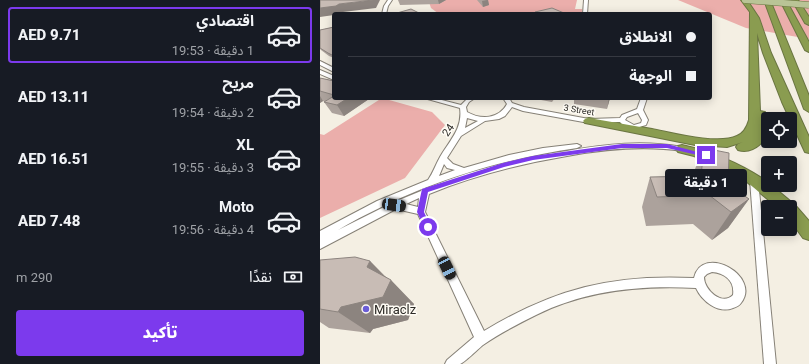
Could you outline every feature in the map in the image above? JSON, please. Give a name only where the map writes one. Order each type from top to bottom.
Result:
[{"type":"highway","points":[[744,0],[750,6],[767,52],[809,148]]},
{"type":"highway","points":[[757,0],[785,49]]},
{"type":"highway","points":[[767,0],[809,109]]},
{"type":"highway","points":[[783,0],[809,50]]},
{"type":"highway","points":[[795,0],[809,23]]},
{"type":"highway","points":[[589,121],[696,142],[719,144],[747,136],[754,126],[755,84],[753,13]]},
{"type":"highway","points":[[681,146],[726,150],[743,147],[755,142],[759,138],[763,129],[755,84]]},
{"type":"highway","points":[[681,146],[719,160],[754,180],[780,200]]},
{"type":"highway","points":[[797,218],[809,233]]},
{"type":"main road","points":[[744,0],[809,5]]},
{"type":"street","points":[[384,12],[384,8],[390,0]]},
{"type":"street","points":[[585,12],[584,6],[586,0]]},
{"type":"street","points":[[320,62],[332,69]]},
{"type":"street","points":[[320,72],[332,77]]},
{"type":"street","points":[[433,100],[463,110],[468,117],[475,119],[499,116],[505,112],[507,100]]},
{"type":"street","points":[[463,110],[469,100]]},
{"type":"street","name":"3 Street","points":[[507,100],[523,109],[589,121],[622,120],[630,126],[641,126],[644,124],[645,120],[640,110],[643,100]]},
{"type":"street","name":"24","points":[[431,182],[438,172],[443,158],[459,136],[465,120],[463,110]]},
{"type":"street","name":"3 Street","points":[[622,120],[624,116],[640,110]]},
{"type":"street","points":[[459,136],[484,119]]},
{"type":"street","points":[[320,236],[358,214],[390,199],[431,182],[502,159],[555,148],[631,141],[681,146]]},
{"type":"street","points":[[320,245],[360,221],[394,205],[425,191],[470,175],[533,158],[622,146],[681,146]]},
{"type":"street","points":[[443,158],[450,166],[465,170]]},
{"type":"street","points":[[754,180],[770,364]]},
{"type":"street","points":[[425,191],[421,212],[481,339]]},
{"type":"street","points":[[394,205],[421,212]]},
{"type":"street","points":[[451,364],[481,339],[526,313],[560,298],[598,287],[635,281],[674,280],[699,283]]},
{"type":"shaded area","points":[[430,0],[577,0],[575,9],[582,9],[582,12],[436,12],[431,8],[429,2]]},
{"type":"shaded area","points":[[678,0],[809,0],[809,39],[746,28],[712,14],[712,12],[707,12]]},
{"type":"shaded area","points":[[379,100],[389,100],[432,112],[445,125],[405,178],[320,218],[320,134],[324,135]]},
{"type":"building","points":[[320,0],[373,0],[320,8]]},
{"type":"building","points":[[552,8],[562,12],[535,12]]},
{"type":"building","points":[[411,9],[417,12],[400,12]]},
{"type":"building","points":[[332,27],[332,55],[320,48],[320,30]]},
{"type":"building","points":[[320,78],[332,81],[332,94],[320,91]]},
{"type":"building","points":[[332,97],[332,100],[345,100],[337,105],[324,102]]},
{"type":"building","points":[[704,148],[729,153],[728,184],[749,199],[731,212],[709,195],[657,197],[650,177],[701,176]]},
{"type":"building","points":[[355,257],[370,261],[367,267],[391,280],[383,297],[341,307],[338,312],[320,309],[320,260]]},
{"type":"place","name":"Miraclz","points":[[366,309]]},
{"type":"route","points":[[428,227],[421,212],[425,191],[503,165],[533,158],[594,149],[637,145],[667,146],[706,155]]}]
